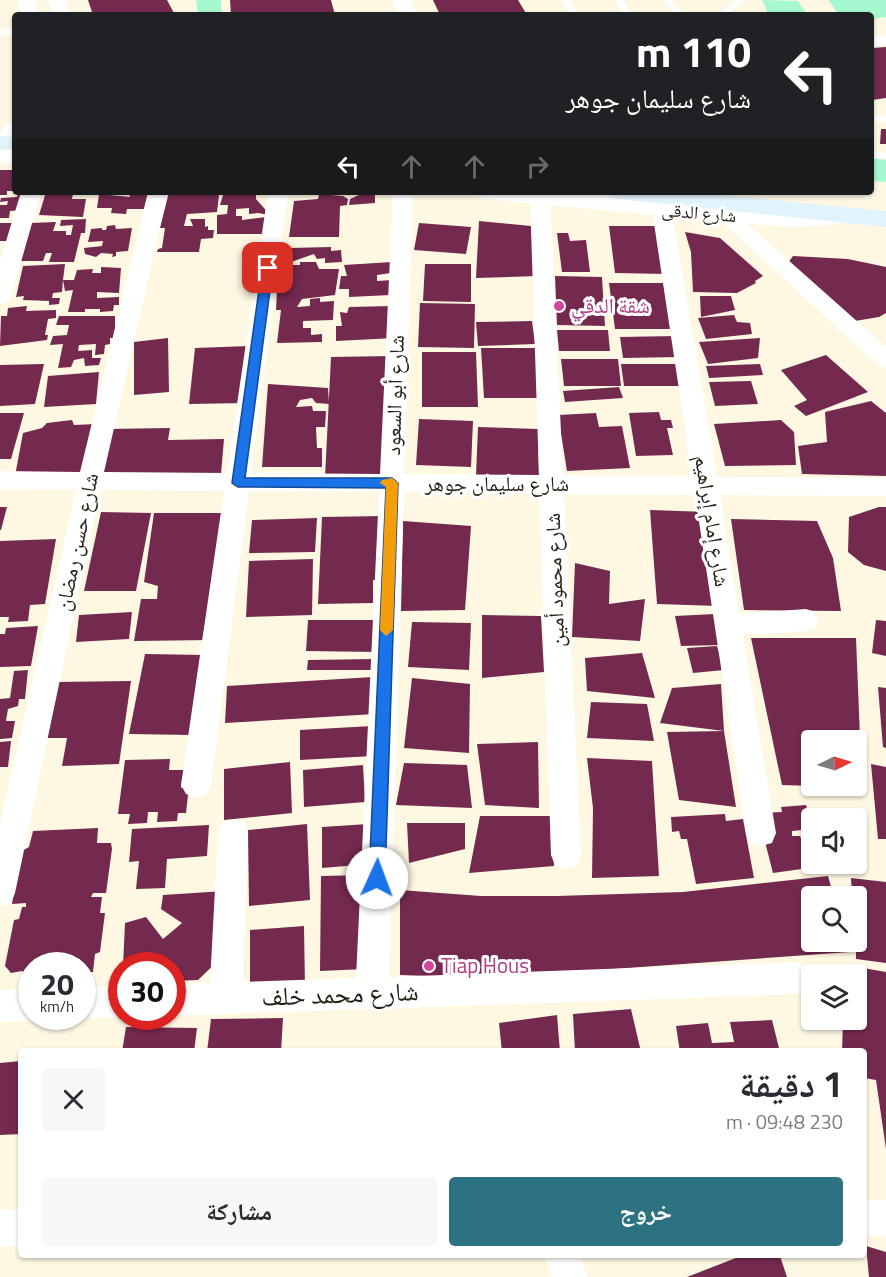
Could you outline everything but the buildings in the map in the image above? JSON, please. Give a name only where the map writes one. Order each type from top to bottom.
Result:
[{"type":"main road","name":"شارع الدقى","points":[[650,195],[886,219]]},
{"type":"street","points":[[7,151],[4,147],[12,134]]},
{"type":"street","points":[[0,297],[30,195]]},
{"type":"street","name":"شارع حسن رمضان","points":[[0,893],[90,480],[157,195]]},
{"type":"street","points":[[196,785],[278,195]]},
{"type":"street","name":"شارع أبو السعود","points":[[372,993],[403,195]]},
{"type":"street","name":"شارع الدقى","points":[[512,195],[662,210],[785,219],[816,219],[843,214]]},
{"type":"street","name":"شارع محمود أمين","points":[[540,198],[566,855]]},
{"type":"street","name":"شارع إمام إبراهيم","points":[[662,210],[761,833]]},
{"type":"street","points":[[726,215],[886,360]]},
{"type":"street","name":"شارع سليمان جوهر","points":[[0,480],[886,487]]},
{"type":"street","points":[[729,625],[806,620]]},
{"type":"street","points":[[226,998],[233,832]]},
{"type":"street","name":"شارع محمد خلف","points":[[186,999],[796,978]]},
{"type":"street","points":[[0,1006],[18,1005]]},
{"type":"street","points":[[867,1218],[886,1218]]},
{"type":"street","points":[[0,1228],[18,1228]]},
{"type":"street","points":[[563,1258],[570,1277]]},
{"type":"lane","points":[[668,0],[678,12]]},
{"type":"lane","points":[[724,12],[742,0]]},
{"type":"green space","points":[[196,0],[221,0],[222,12],[198,12]]},
{"type":"green space","points":[[762,0],[798,1],[805,12],[768,12]]},
{"type":"green space","points":[[828,0],[886,0],[886,17],[874,19],[874,12],[837,12]]},
{"type":"green space","points":[[874,158],[886,160],[886,182],[874,181]]},
{"type":"slow traffic","points":[[386,483],[392,483],[386,630]]},
{"type":"place","name":"شقة الدقي","points":[[559,306]]},
{"type":"place","name":"Tiap Hous","points":[[429,966]]},
{"type":"route","points":[[268,268],[238,483],[392,483],[377,878]]}]
